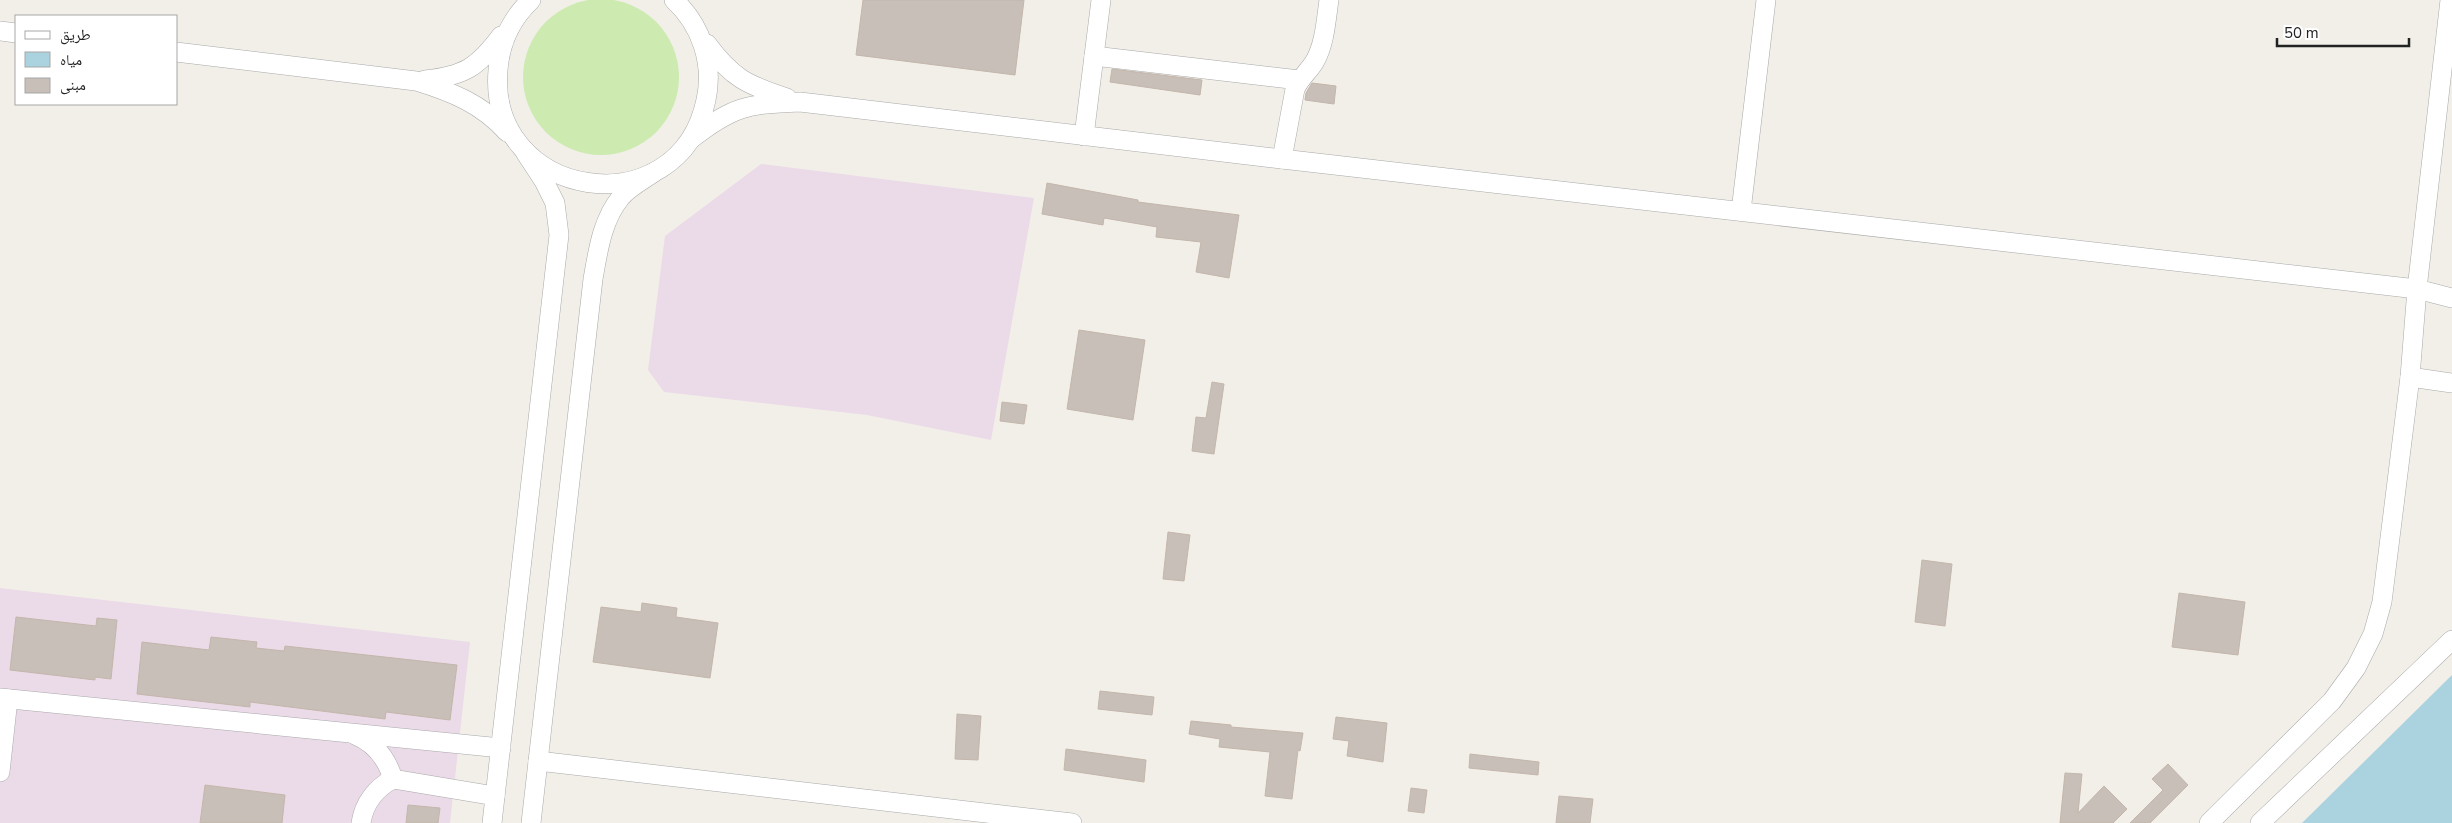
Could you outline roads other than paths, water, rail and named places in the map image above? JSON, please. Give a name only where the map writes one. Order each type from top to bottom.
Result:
[{"type":"street","points":[[416,81],[450,77],[472,68],[487,55],[531,0]]},
{"type":"street","points":[[675,0],[689,16],[723,67],[740,79],[767,92],[800,102]]},
{"type":"street","points":[[1084,136],[1101,0]]},
{"type":"street","points":[[1282,159],[1289,109],[1299,80],[1319,54],[1329,0]]},
{"type":"street","points":[[1741,212],[1766,0]]},
{"type":"street","points":[[2209,823],[2332,700],[2356,668],[2373,634],[2384,593],[2410,377],[2417,289],[2450,0]]},
{"type":"street","points":[[492,823],[559,235],[554,203],[544,180],[503,116],[496,85],[499,54],[510,25]]},
{"type":"street","points":[[0,31],[15,33]]},
{"type":"street","points":[[531,823],[593,279],[599,242],[608,218],[621,196],[674,159],[690,139],[703,115],[709,88],[708,60],[700,34]]},
{"type":"street","points":[[178,52],[416,81],[448,91],[474,103],[494,117],[522,148],[552,173],[585,184],[620,184],[653,173]]},
{"type":"street","points":[[1094,56],[1299,80]]},
{"type":"street","points":[[690,139],[718,118],[740,108],[764,103],[800,102],[2417,289],[2452,298]]},
{"type":"street","points":[[2410,377],[2452,383]]},
{"type":"street","points":[[2260,823],[2452,640]]},
{"type":"street","points":[[0,772],[4,698],[500,748]]},
{"type":"street","points":[[346,732],[368,741],[377,749],[390,768],[393,779]]},
{"type":"street","points":[[538,761],[1072,823]]},
{"type":"street","points":[[361,823],[372,795],[380,786],[393,779],[495,796]]},
{"type":"water","points":[[2452,675],[2452,823],[2302,823]]}]
